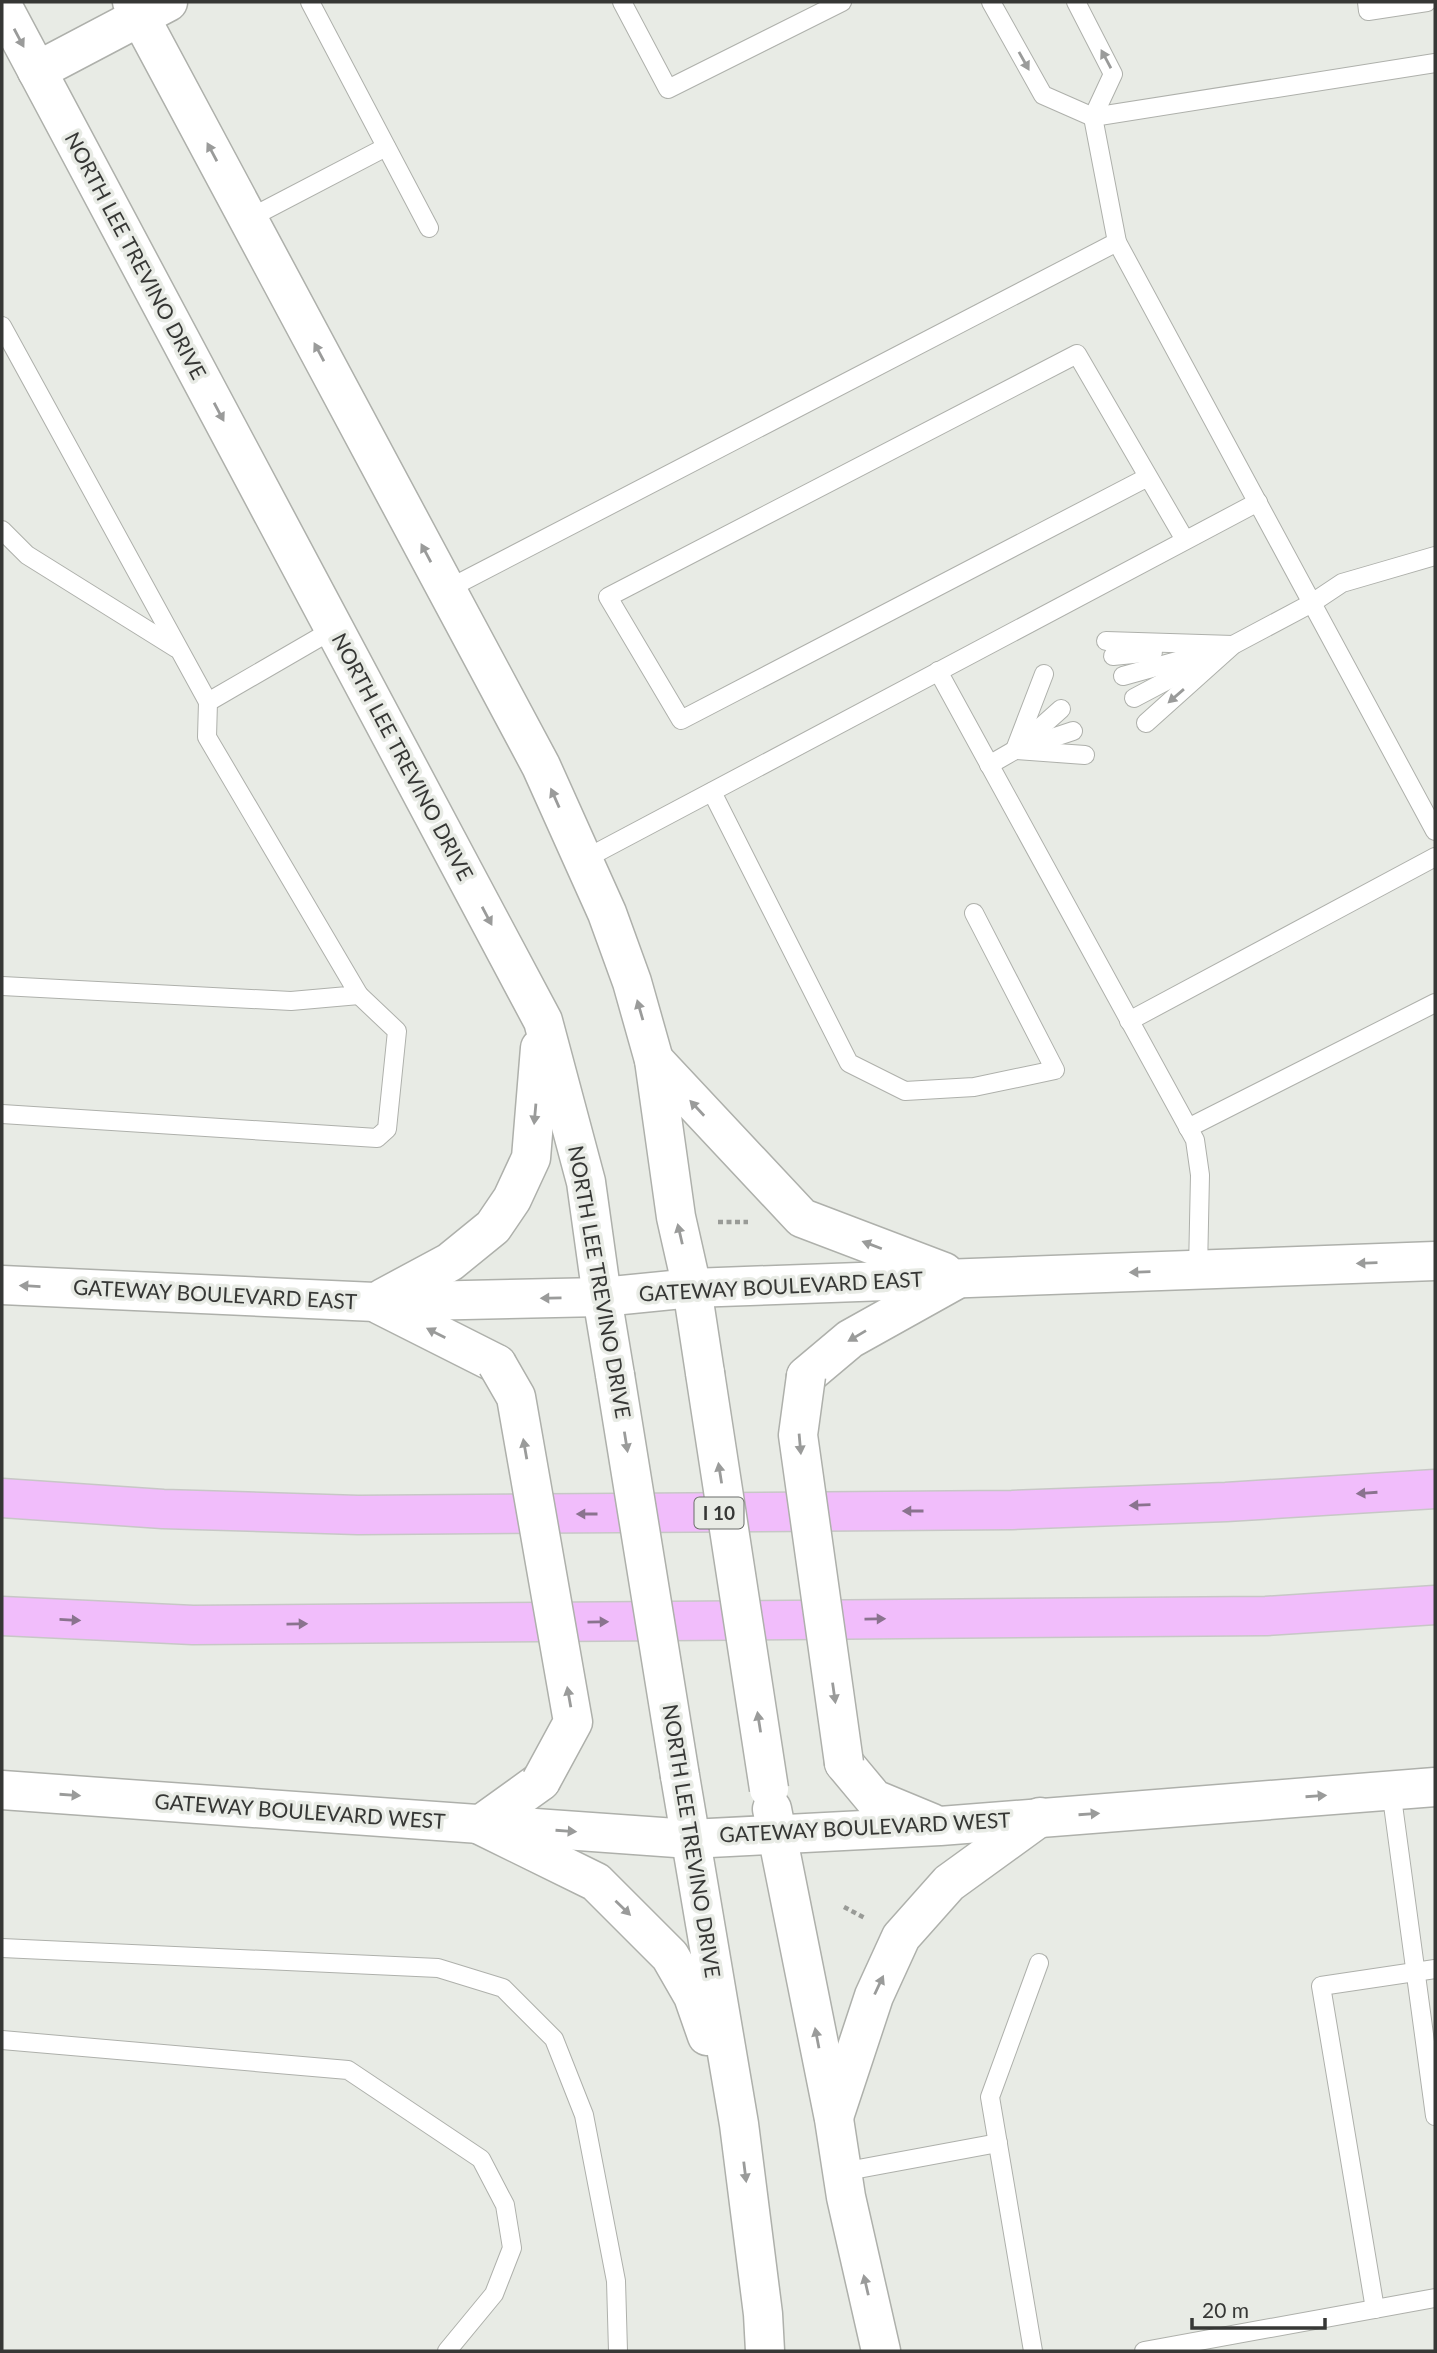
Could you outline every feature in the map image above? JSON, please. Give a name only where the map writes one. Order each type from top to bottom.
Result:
[{"type":"highway","name":"I 10","points":[[2,1498],[163,1509],[372,1515],[1012,1510],[1226,1502],[1435,1489]]},
{"type":"highway","points":[[2,1616],[206,1625],[1266,1616],[1435,1605]]},
{"type":"main road","name":"NORTH LEE TREVINO DRIVE","points":[[2,5],[543,1021],[586,1182],[601,1297],[739,2124],[763,2314],[765,2351]]},
{"type":"main road","points":[[37,71],[146,7],[248,219],[541,766],[607,913],[632,982],[654,1060],[676,1217],[692,1287],[776,1835],[834,2119],[842,2172],[881,2351]]},
{"type":"main road","points":[[375,1302],[450,1262],[493,1227],[512,1199],[531,1158],[543,1021]]},
{"type":"main road","points":[[654,1060],[802,1218],[959,1278]]},
{"type":"main road","name":"GATEWAY BOULEVARD EAST","points":[[2,1285],[375,1302],[601,1297],[692,1287],[1435,1261]]},
{"type":"main road","points":[[940,1826],[874,1799],[844,1763],[798,1436],[806,1376],[850,1339],[959,1278]]},
{"type":"main road","points":[[375,1302],[497,1364],[516,1397],[573,1722],[541,1782],[480,1825],[596,1882],[670,1955],[693,1996],[739,2124]]},
{"type":"main road","name":"GATEWAY BOULEVARD WEST","points":[[2,1790],[690,1839],[940,1826],[1435,1787]]},
{"type":"main road","points":[[834,2119],[874,1996],[901,1937],[949,1883],[1040,1817]]},
{"type":"lane","points":[[310,2],[429,228]]},
{"type":"lane","points":[[622,2],[668,89],[842,2]]},
{"type":"lane","points":[[991,2],[1043,95],[1093,117],[1435,62]]},
{"type":"lane","points":[[1076,2],[1113,74],[1093,117],[1117,242],[1435,831]]},
{"type":"lane","points":[[1367,2],[1368,11],[1427,2]]},
{"type":"lane","points":[[248,219],[386,146]]},
{"type":"lane","points":[[446,590],[1117,242]]},
{"type":"lane","points":[[2,326],[208,702],[207,737],[359,995],[397,1031],[387,1129],[377,1138],[2,1114]]},
{"type":"lane","points":[[1148,477],[681,720],[608,597],[1077,354],[1185,540]]},
{"type":"lane","points":[[583,860],[1258,502]]},
{"type":"lane","points":[[2,530],[27,555],[179,650]]},
{"type":"lane","points":[[1134,698],[1312,603],[1342,583],[1435,556]]},
{"type":"lane","points":[[208,702],[334,629]]},
{"type":"lane","points":[[1109,649],[1233,645]]},
{"type":"lane","points":[[1123,676],[1233,645]]},
{"type":"lane","points":[[1146,723],[1233,645]]},
{"type":"lane","points":[[938,671],[1195,1140],[1200,1175],[1198,1270]]},
{"type":"lane","points":[[1015,750],[1044,674]]},
{"type":"lane","points":[[1015,750],[1052,690]]},
{"type":"lane","points":[[989,765],[1015,750],[1061,709]]},
{"type":"lane","points":[[1015,750],[1073,732]]},
{"type":"lane","points":[[1015,750],[1085,755]]},
{"type":"lane","points":[[712,792],[849,1063],[905,1091],[974,1087],[1055,1070],[974,913]]},
{"type":"lane","points":[[1129,1021],[1435,857]]},
{"type":"lane","points":[[2,986],[290,1001],[359,995]]},
{"type":"lane","points":[[1188,1128],[1435,1003]]},
{"type":"lane","points":[[1391,1790],[1435,2116]]},
{"type":"lane","points":[[2,1948],[438,1968],[503,1988],[554,2039],[584,2115],[616,2281],[618,2351]]},
{"type":"lane","points":[[1033,2351],[990,2097],[1039,1963]]},
{"type":"lane","points":[[1375,2309],[1321,1986],[1435,1969]]},
{"type":"lane","points":[[2,2040],[348,2070],[481,2159],[505,2205],[512,2248],[494,2294],[447,2351]]},
{"type":"lane","points":[[842,2172],[998,2143]]},
{"type":"lane","points":[[1144,2351],[1435,2298]]},
{"type":"path","points":[[713,1222],[753,1222]]}]
